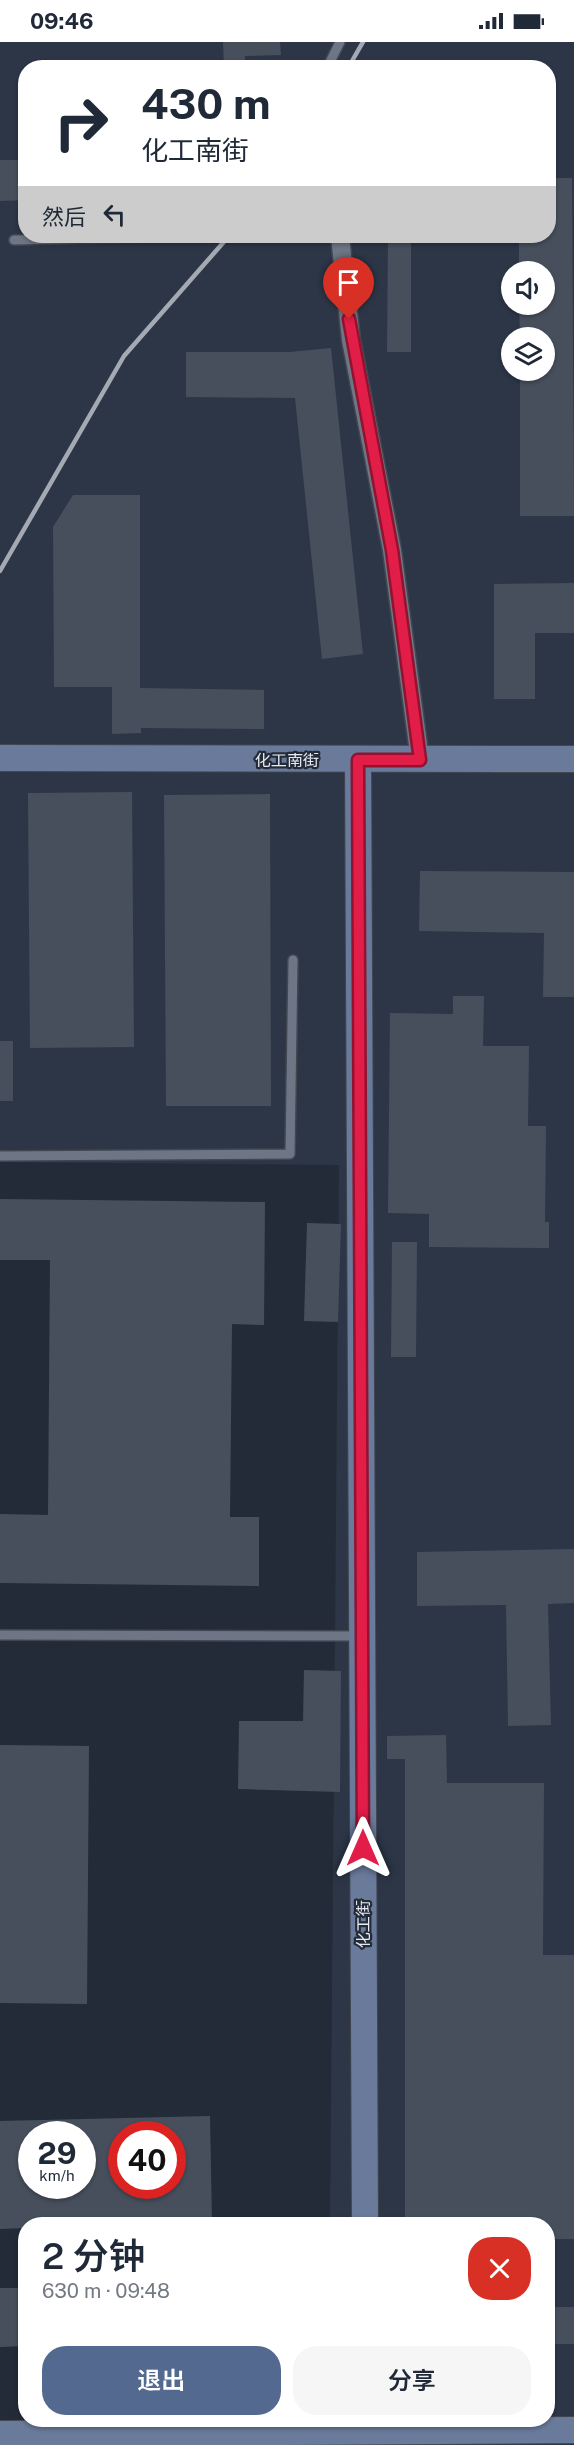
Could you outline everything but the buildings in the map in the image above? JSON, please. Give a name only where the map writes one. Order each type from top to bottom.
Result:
[{"type":"street","points":[[341,243],[351,340],[392,550],[420,760]]},
{"type":"street","name":"化工南街","points":[[0,758],[574,759]]},
{"type":"street","name":"化工街","points":[[358,760],[365,2217]]},
{"type":"street","points":[[0,2433],[574,2430]]},
{"type":"lane","points":[[331,60],[340,42]]},
{"type":"lane","points":[[14,240],[18,240]]},
{"type":"lane","points":[[0,1156],[290,1154],[293,960]]},
{"type":"lane","points":[[0,1635],[362,1636]]},
{"type":"shaded area","points":[[0,42],[574,42],[574,2445],[377,2445],[378,2427],[555,2427],[555,2217],[330,2217],[339,1165],[0,1162]]},
{"type":"railway","points":[[353,60],[363,42]]},
{"type":"railway","points":[[0,571],[124,356],[223,243]]},
{"type":"route","points":[[349,319],[351,340],[392,550],[420,760],[358,760],[363,1848]]}]
